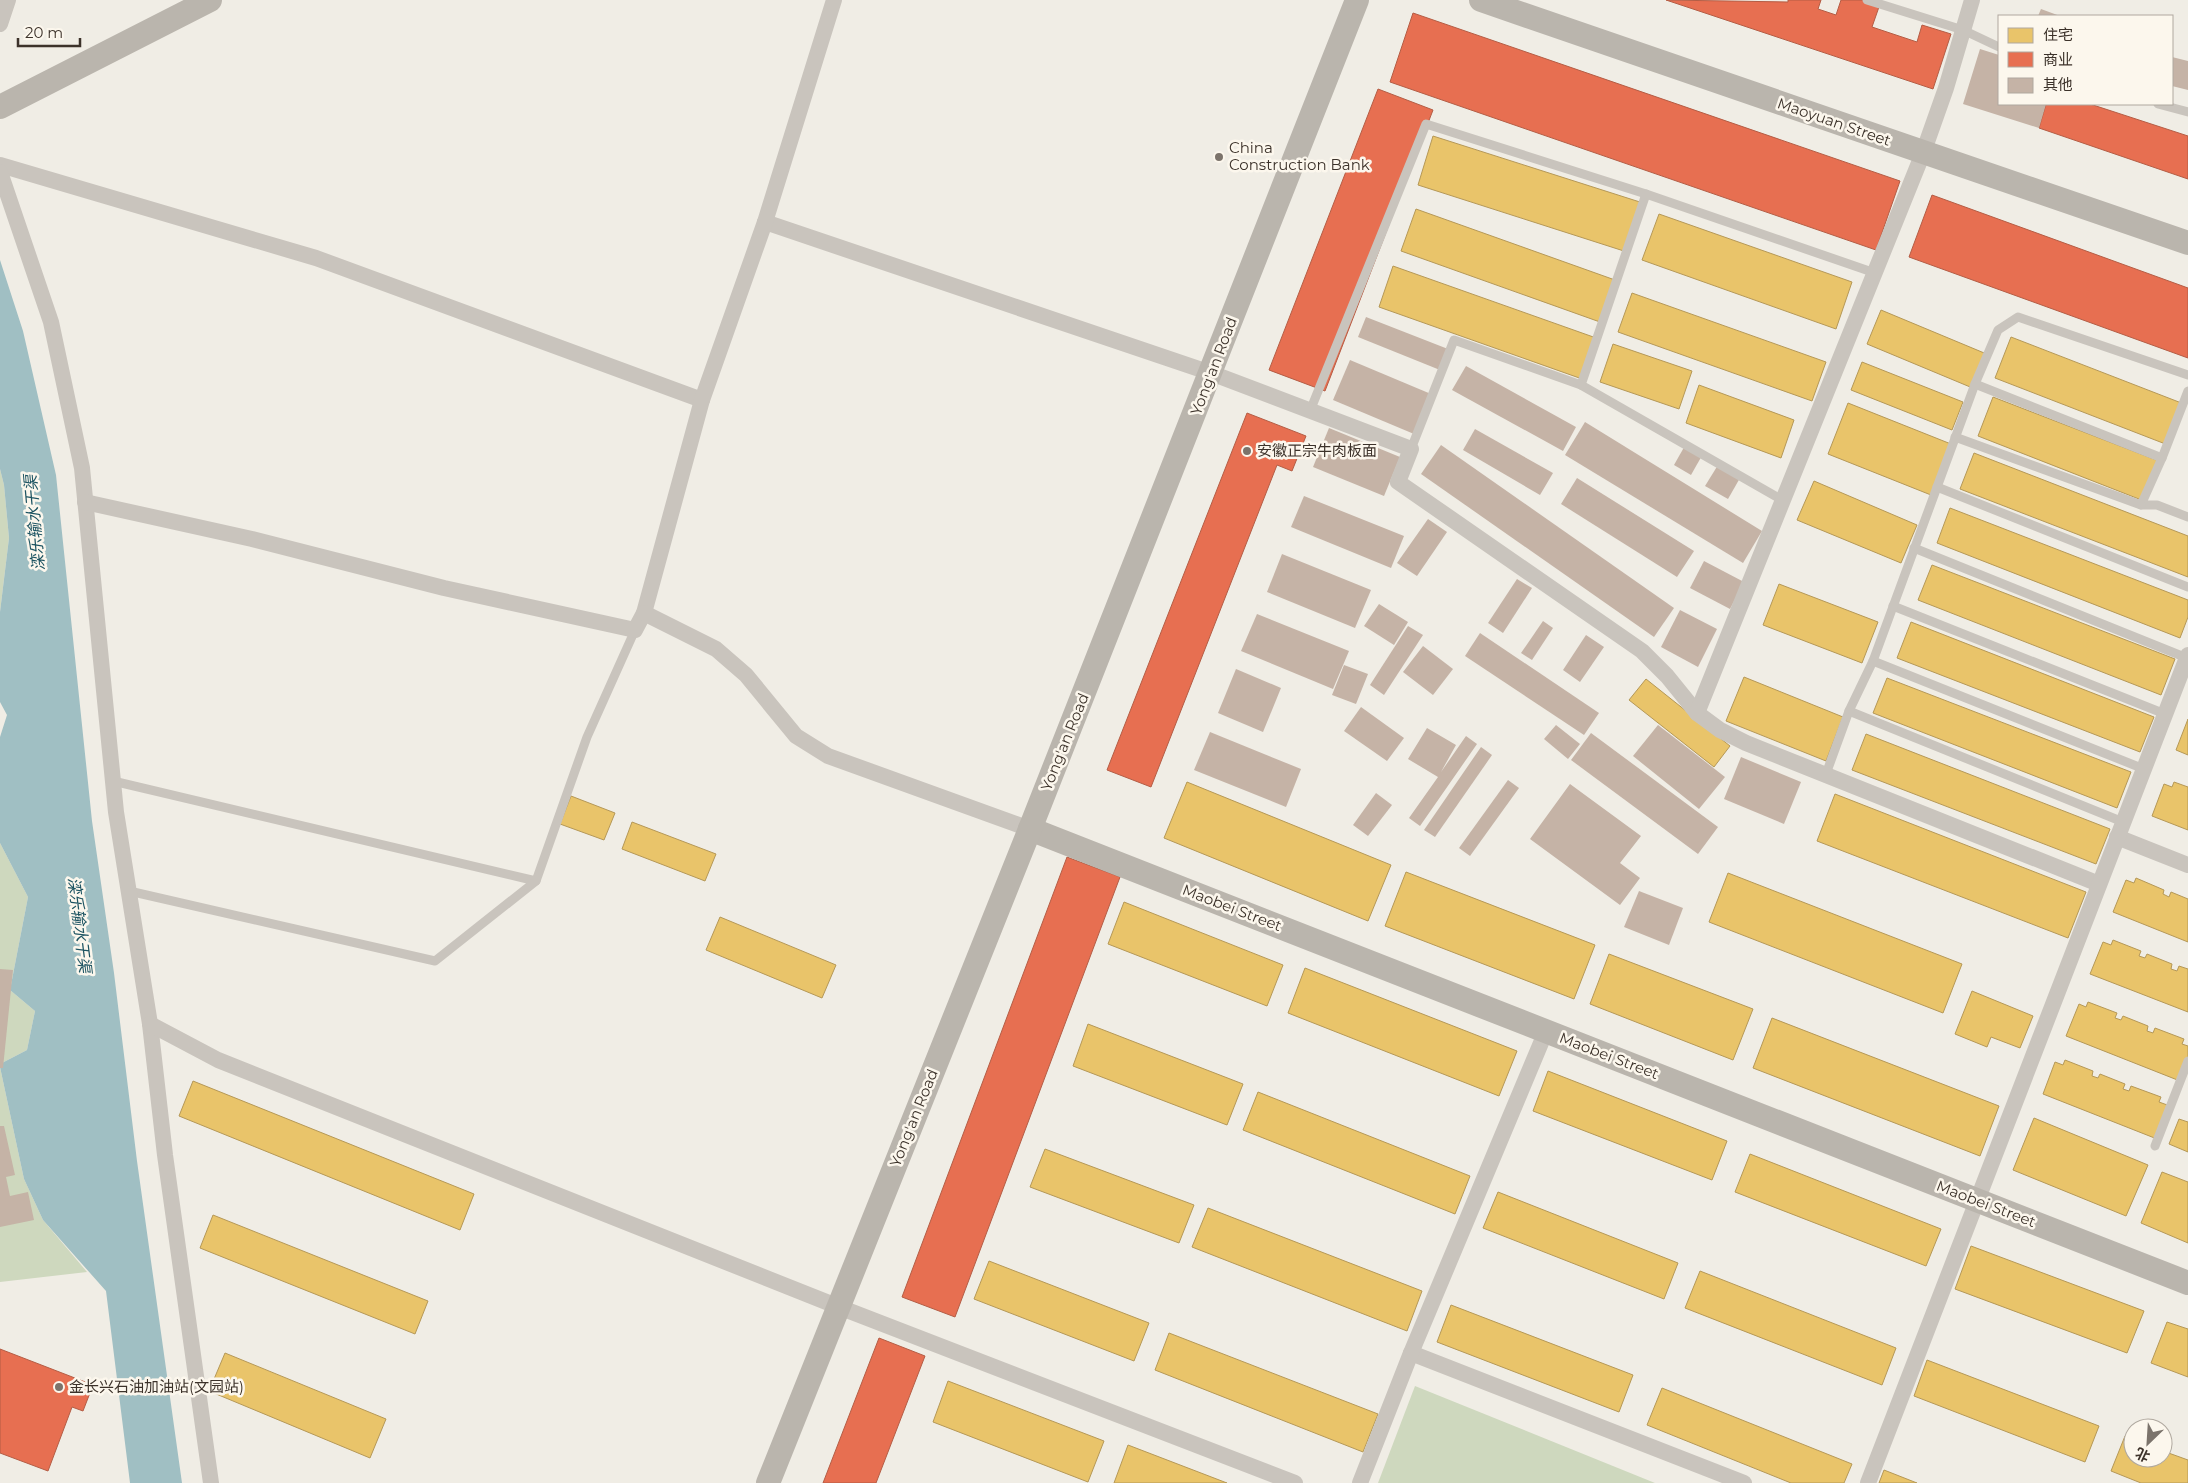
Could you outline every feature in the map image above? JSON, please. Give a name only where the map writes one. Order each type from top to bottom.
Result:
[{"type":"street","points":[[0,24],[8,0]]},
{"type":"street","points":[[0,107],[210,0]]},
{"type":"street","points":[[85,502],[252,539],[444,588],[635,630],[644,613],[702,400],[765,222],[834,0]]},
{"type":"street","name":"Yong'an Road","points":[[768,1483],[1211,373],[1356,0]]},
{"type":"street","name":"Maoyuan Street","points":[[1481,0],[2188,243]]},
{"type":"street","points":[[1697,713],[1923,153],[1946,88],[1972,0]]},
{"type":"street","points":[[0,165],[316,258],[702,400]]},
{"type":"street","points":[[0,172],[51,322],[82,468],[113,781],[150,1024],[165,1155],[211,1483]]},
{"type":"street","points":[[765,222],[1211,373],[1411,449],[1398,482],[1642,651],[1667,676],[1697,713],[1720,730],[1746,743],[2099,884]]},
{"type":"street","points":[[644,613],[716,649],[746,675],[796,736],[828,756],[1030,829]]},
{"type":"street","points":[[1868,1483],[2187,656]]},
{"type":"street","name":"Maobei Street","points":[[1030,829],[2188,1283]]},
{"type":"street","points":[[2120,830],[2188,865]]},
{"type":"street","points":[[150,1024],[218,1060],[839,1307],[1295,1483]]},
{"type":"street","points":[[1360,1483],[1546,1031]]},
{"type":"street","points":[[1412,1353],[1744,1483]]},
{"type":"lane","points":[[1866,0],[1963,30],[1998,47]]},
{"type":"lane","points":[[2162,105],[2188,112]]},
{"type":"lane","points":[[1310,411],[1426,124],[1646,194],[1875,273]]},
{"type":"lane","points":[[1581,386],[1646,194]]},
{"type":"lane","points":[[1826,774],[1849,711],[1872,661],[1955,436],[1998,330],[2018,317],[2188,375]]},
{"type":"lane","points":[[1411,449],[1454,340],[1581,386],[1784,501]]},
{"type":"lane","points":[[1975,384],[2162,458]]},
{"type":"lane","points":[[2141,505],[2162,458],[2188,391]]},
{"type":"lane","points":[[1955,436],[2141,505],[2157,505],[2188,517]]},
{"type":"lane","points":[[1936,487],[2188,587]]},
{"type":"lane","points":[[1914,548],[2187,656]]},
{"type":"lane","points":[[1893,606],[2165,714]]},
{"type":"lane","points":[[129,891],[435,961],[536,881],[587,737],[635,630]]},
{"type":"lane","points":[[1872,661],[2144,769]]},
{"type":"lane","points":[[1849,711],[2120,830]]},
{"type":"lane","points":[[113,781],[536,881]]},
{"type":"lane","points":[[2155,1146],[2188,1061]]},
{"type":"green space","points":[[0,469],[4,485],[9,538],[0,612]]},
{"type":"green space","points":[[0,843],[28,897],[10,990],[35,1011],[27,1050],[0,1064]]},
{"type":"green space","points":[[0,1067],[24,1179],[43,1220],[87,1272],[0,1282]]},
{"type":"green space","points":[[1415,1386],[1655,1483],[1378,1483]]},
{"type":"water","name":"滦乐输水干渠","points":[[0,260],[23,331],[56,475],[92,821],[182,1483],[130,1483],[106,1291],[43,1220],[24,1179],[0,1067],[0,1064],[27,1050],[35,1011],[10,990],[28,897],[0,843],[0,737],[7,715],[0,702],[0,612],[9,538],[4,485],[0,469]]},
{"type":"building: 住宅","points":[[1433,136],[1643,203],[1627,252],[1418,185]]},
{"type":"building: 住宅","points":[[1416,209],[1615,280],[1600,322],[1401,251]]},
{"type":"building: 住宅","points":[[1659,214],[1852,282],[1836,329],[1642,260]]},
{"type":"building: 住宅","points":[[1393,266],[1599,339],[1585,380],[1379,307]]},
{"type":"building: 住宅","points":[[1632,293],[1826,362],[1812,401],[1618,332]]},
{"type":"building: 住宅","points":[[1881,310],[1989,355],[1975,389],[1867,344]]},
{"type":"building: 住宅","points":[[2011,337],[2184,404],[2168,445],[1995,378]]},
{"type":"building: 住宅","points":[[1613,344],[1692,371],[1679,409],[1600,382]]},
{"type":"building: 住宅","points":[[1862,362],[1963,402],[1952,430],[1851,390]]},
{"type":"building: 住宅","points":[[1699,385],[1794,420],[1781,458],[1686,423]]},
{"type":"building: 住宅","points":[[1993,397],[2159,461],[2144,501],[1978,436]]},
{"type":"building: 住宅","points":[[1848,403],[1951,444],[1931,495],[1828,454]]},
{"type":"building: 住宅","points":[[1974,453],[2188,536],[2188,577],[1960,489]]},
{"type":"building: 住宅","points":[[1814,481],[1917,525],[1901,563],[1797,520]]},
{"type":"building: 住宅","points":[[1950,508],[2188,600],[2188,617],[2180,638],[1937,543]]},
{"type":"building: 住宅","points":[[1932,565],[2175,659],[2161,695],[1918,600]]},
{"type":"building: 住宅","points":[[1779,584],[1878,622],[1862,663],[1763,625]]},
{"type":"building: 住宅","points":[[1911,622],[2154,717],[2140,752],[1897,658]]},
{"type":"building: 住宅","points":[[1744,677],[1843,717],[1826,761],[1726,721]]},
{"type":"building: 住宅","points":[[1887,678],[2131,772],[2117,808],[1873,713]]},
{"type":"building: 住宅","points":[[1646,679],[1730,746],[1714,767],[1629,700]]},
{"type":"building: 住宅","points":[[2188,719],[2188,755],[2176,750]]},
{"type":"building: 住宅","points":[[1866,734],[2110,829],[2096,864],[1852,770]]},
{"type":"building: 住宅","points":[[1187,782],[1391,865],[1368,921],[1164,838]]},
{"type":"building: 住宅","points":[[2174,782],[2188,787],[2188,830],[2152,816],[2164,784],[2172,787]]},
{"type":"building: 住宅","points":[[1835,794],[2086,892],[2068,938],[1817,841]]},
{"type":"building: 住宅","points":[[571,796],[615,813],[604,840],[560,824]]},
{"type":"building: 住宅","points":[[632,822],[716,854],[705,881],[622,849]]},
{"type":"building: 住宅","points":[[1406,872],[1595,945],[1574,999],[1385,926]]},
{"type":"building: 住宅","points":[[1728,873],[1962,964],[1943,1013],[1709,922]]},
{"type":"building: 住宅","points":[[2136,878],[2164,890],[2163,894],[2169,897],[2171,892],[2188,899],[2188,942],[2113,912],[2126,880],[2134,883]]},
{"type":"building: 住宅","points":[[1124,902],[1283,965],[1267,1006],[1108,944]]},
{"type":"building: 住宅","points":[[720,917],[836,965],[822,998],[706,950]]},
{"type":"building: 住宅","points":[[2113,940],[2141,951],[2139,956],[2145,958],[2147,954],[2172,964],[2171,969],[2177,971],[2179,966],[2188,969],[2188,1012],[2090,974],[2103,942],[2111,945]]},
{"type":"building: 住宅","points":[[1609,954],[1753,1009],[1733,1060],[1590,1004]]},
{"type":"building: 住宅","points":[[1305,968],[1517,1051],[1499,1096],[1288,1013]]},
{"type":"building: 住宅","points":[[1972,991],[2033,1016],[2020,1048],[1991,1037],[1987,1047],[1955,1034]]},
{"type":"building: 住宅","points":[[2088,1002],[2117,1013],[2115,1018],[2121,1020],[2123,1016],[2148,1026],[2147,1031],[2153,1033],[2155,1028],[2184,1039],[2182,1044],[2188,1046],[2188,1060],[2180,1081],[2066,1036],[2079,1004],[2086,1007]]},
{"type":"building: 住宅","points":[[1772,1018],[1999,1106],[1980,1156],[1753,1068]]},
{"type":"building: 住宅","points":[[1088,1024],[1243,1084],[1227,1125],[1073,1066]]},
{"type":"building: 住宅","points":[[2065,1060],[2093,1071],[2092,1076],[2098,1078],[2100,1074],[2125,1084],[2123,1089],[2129,1091],[2131,1086],[2161,1097],[2159,1102],[2170,1106],[2157,1139],[2043,1094],[2055,1062],[2063,1065]]},
{"type":"building: 住宅","points":[[1548,1071],[1727,1141],[1712,1180],[1533,1111]]},
{"type":"building: 住宅","points":[[193,1081],[474,1194],[460,1230],[179,1116]]},
{"type":"building: 住宅","points":[[1258,1092],[1470,1176],[1455,1214],[1243,1130]]},
{"type":"building: 住宅","points":[[2034,1118],[2148,1165],[2126,1216],[2013,1170]]},
{"type":"building: 住宅","points":[[2179,1119],[2188,1122],[2188,1152],[2169,1144]]},
{"type":"building: 住宅","points":[[1045,1149],[1194,1205],[1179,1243],[1030,1187]]},
{"type":"building: 住宅","points":[[1750,1154],[1941,1229],[1926,1266],[1735,1192]]},
{"type":"building: 住宅","points":[[2162,1172],[2188,1182],[2188,1243],[2141,1223]]},
{"type":"building: 住宅","points":[[1498,1192],[1678,1263],[1664,1299],[1483,1228]]},
{"type":"building: 住宅","points":[[1208,1208],[1422,1291],[1407,1331],[1192,1247]]},
{"type":"building: 住宅","points":[[213,1215],[428,1301],[415,1334],[200,1248]]},
{"type":"building: 住宅","points":[[1971,1246],[2144,1311],[2127,1353],[1955,1289]]},
{"type":"building: 住宅","points":[[989,1261],[1149,1323],[1134,1361],[974,1299]]},
{"type":"building: 住宅","points":[[1700,1271],[1896,1348],[1882,1385],[1685,1308]]},
{"type":"building: 住宅","points":[[1451,1305],[1633,1375],[1619,1412],[1437,1342]]},
{"type":"building: 住宅","points":[[2167,1322],[2188,1329],[2188,1377],[2151,1363]]},
{"type":"building: 住宅","points":[[1169,1333],[1378,1414],[1363,1452],[1155,1370]]},
{"type":"building: 住宅","points":[[225,1353],[386,1419],[370,1458],[209,1391]]},
{"type":"building: 住宅","points":[[1927,1360],[2099,1426],[2085,1462],[1914,1396]]},
{"type":"building: 住宅","points":[[948,1381],[1104,1441],[1088,1482],[933,1422]]},
{"type":"building: 住宅","points":[[1662,1388],[1852,1464],[1844,1483],[1791,1483],[1647,1425]]},
{"type":"building: 住宅","points":[[2123,1441],[2123,1468],[2173,1468],[2173,1455],[2188,1460],[2188,1483],[2141,1483],[2111,1471]]},
{"type":"building: 住宅","points":[[1128,1445],[1227,1483],[1114,1483]]},
{"type":"building: 住宅","points":[[1884,1470],[1917,1483],[1879,1483]]},
{"type":"building: 商业","points":[[1666,0],[1788,2],[1788,0],[1821,0],[1818,9],[1836,15],[1841,0],[1868,0],[1880,4],[1872,27],[1917,42],[1922,25],[1951,34],[1933,89]]},
{"type":"building: 商业","points":[[1413,13],[1900,181],[1876,250],[1390,82]]},
{"type":"building: 商业","points":[[1378,89],[1433,110],[1325,391],[1269,370]]},
{"type":"building: 商业","points":[[2046,105],[2093,105],[2188,136],[2188,179],[2039,128]]},
{"type":"building: 商业","points":[[1932,195],[2188,288],[2188,358],[1909,257]]},
{"type":"building: 商业","points":[[1247,413],[1306,436],[1292,471],[1277,465],[1151,787],[1107,770]]},
{"type":"building: 商业","points":[[1067,857],[1120,877],[955,1317],[902,1297]]},
{"type":"building: 商业","points":[[879,1338],[925,1356],[876,1483],[823,1483]]},
{"type":"building: 商业","points":[[0,1349],[93,1385],[83,1411],[72,1407],[48,1471],[0,1453]]},
{"type":"building: 其他","points":[[2041,9],[2057,15],[2038,15]]},
{"type":"building: 其他","points":[[1980,49],[1998,55],[1998,105],[2046,105],[2039,128],[1963,104]]},
{"type":"building: 其他","points":[[2173,57],[2188,61],[2188,90],[2173,86]]},
{"type":"building: 其他","points":[[1366,317],[1448,349],[1440,370],[1358,337]]},
{"type":"building: 其他","points":[[1350,360],[1431,394],[1414,434],[1333,400]]},
{"type":"building: 其他","points":[[1466,366],[1576,427],[1563,451],[1452,390]]},
{"type":"building: 其他","points":[[1585,422],[1762,531],[1743,563],[1565,455]]},
{"type":"building: 其他","points":[[1329,428],[1400,457],[1384,496],[1313,467]]},
{"type":"building: 其他","points":[[1475,429],[1553,473],[1540,495],[1463,450]]},
{"type":"building: 其他","points":[[1687,442],[1704,452],[1691,475],[1674,465]]},
{"type":"building: 其他","points":[[1441,445],[1674,608],[1654,637],[1421,474]]},
{"type":"building: 其他","points":[[1718,465],[1740,478],[1728,499],[1705,486]]},
{"type":"building: 其他","points":[[1577,478],[1694,551],[1677,577],[1561,504]]},
{"type":"building: 其他","points":[[1304,496],[1404,536],[1391,568],[1291,527]]},
{"type":"building: 其他","points":[[1428,519],[1447,532],[1417,576],[1397,563]]},
{"type":"building: 其他","points":[[1282,554],[1371,590],[1355,628],[1267,592]]},
{"type":"building: 其他","points":[[1704,561],[1744,582],[1730,609],[1690,588]]},
{"type":"building: 其他","points":[[1517,579],[1532,588],[1503,633],[1488,623]]},
{"type":"building: 其他","points":[[1379,604],[1408,622],[1394,645],[1364,626]]},
{"type":"building: 其他","points":[[1680,610],[1717,629],[1698,667],[1661,647]]},
{"type":"building: 其他","points":[[1257,614],[1349,651],[1333,689],[1241,651]]},
{"type":"building: 其他","points":[[1543,621],[1553,628],[1532,660],[1521,653]]},
{"type":"building: 其他","points":[[1408,626],[1423,635],[1384,695],[1370,685]]},
{"type":"building: 其他","points":[[1480,633],[1599,713],[1584,735],[1465,656]]},
{"type":"building: 其他","points":[[1586,635],[1604,647],[1580,682],[1563,670]]},
{"type":"building: 其他","points":[[1423,646],[1453,669],[1433,695],[1403,672]]},
{"type":"building: 其他","points":[[1344,665],[1368,674],[1356,704],[1332,695]]},
{"type":"building: 其他","points":[[1236,669],[1281,688],[1263,732],[1218,713]]},
{"type":"building: 其他","points":[[1361,707],[1404,738],[1387,761],[1344,731]]},
{"type":"building: 其他","points":[[1556,725],[1580,744],[1568,759],[1544,739]]},
{"type":"building: 其他","points":[[1658,725],[1725,777],[1699,809],[1633,756]]},
{"type":"building: 其他","points":[[1427,728],[1456,745],[1441,772],[1466,736],[1477,744],[1420,826],[1409,818],[1438,777],[1408,759]]},
{"type":"building: 其他","points":[[1210,732],[1301,769],[1286,807],[1194,770]]},
{"type":"building: 其他","points":[[1591,733],[1718,827],[1698,854],[1571,760]]},
{"type":"building: 其他","points":[[1481,747],[1492,755],[1435,837],[1424,830]]},
{"type":"building: 其他","points":[[1741,757],[1801,782],[1784,824],[1724,799]]},
{"type":"building: 其他","points":[[1508,780],[1519,788],[1470,856],[1459,848]]},
{"type":"building: 其他","points":[[1570,784],[1641,836],[1620,863],[1640,878],[1620,905],[1530,839]]},
{"type":"building: 其他","points":[[1376,793],[1392,805],[1368,836],[1353,825]]},
{"type":"building: 其他","points":[[1639,891],[1683,908],[1669,945],[1624,927]]},
{"type":"building: 其他","points":[[0,969],[13,970],[3,1068],[0,1068]]},
{"type":"building: 其他","points":[[0,1126],[4,1126],[15,1175],[6,1177],[10,1196],[28,1192],[34,1220],[0,1227]]},
{"type":"place","name":"China Construction Bank","points":[[1219,157]]},
{"type":"place","name":"安徽正宗牛肉板面","points":[[1247,451]]},
{"type":"place","name":"金长兴石油加油站(文园站)","points":[[59,1387]]}]
